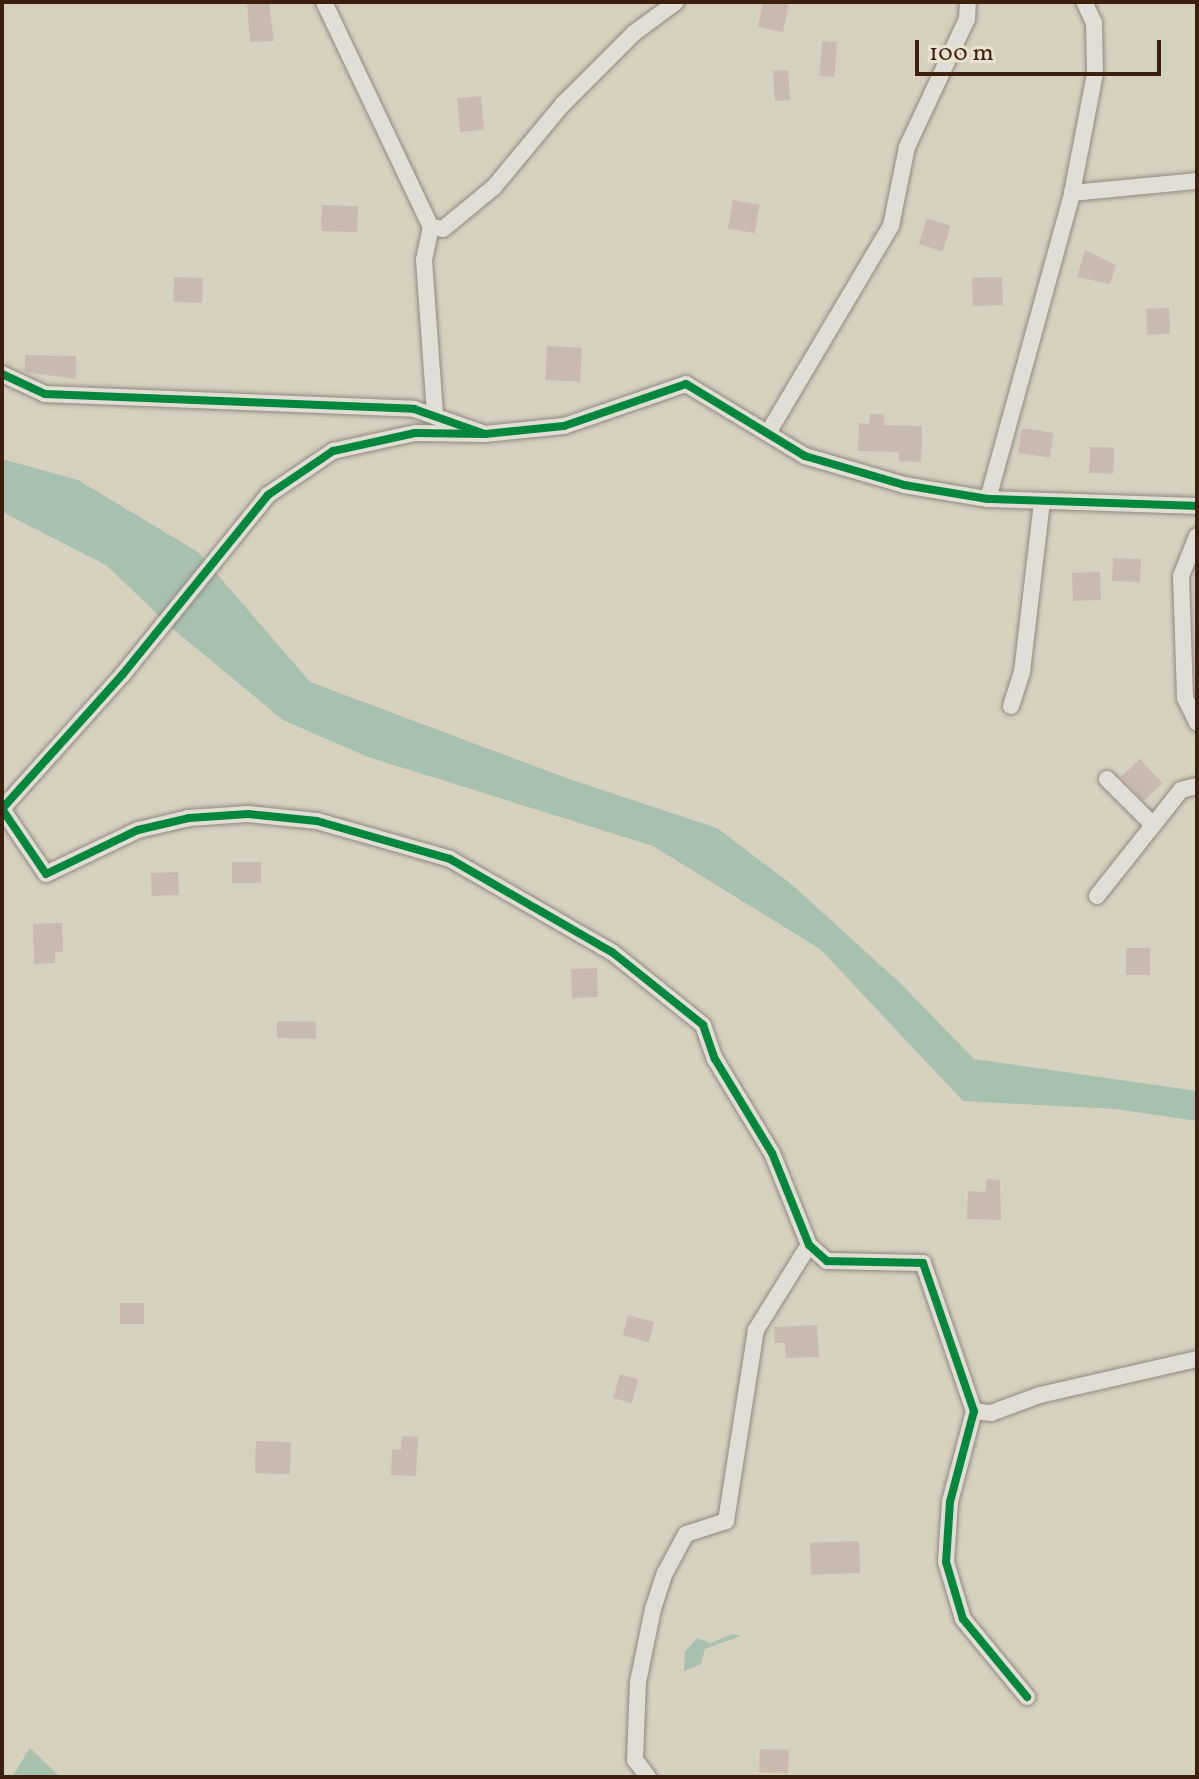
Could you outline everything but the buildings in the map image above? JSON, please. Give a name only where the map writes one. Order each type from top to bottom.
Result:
[{"type":"street","points":[[324,2],[437,228]]},
{"type":"street","points":[[435,414],[427,249],[437,228],[494,187],[563,104],[659,8],[676,2]]},
{"type":"street","points":[[768,433],[891,226],[907,147],[967,19],[968,2]]},
{"type":"street","points":[[988,499],[1072,193],[1095,74],[1094,23],[1084,2]]},
{"type":"street","points":[[1072,193],[1197,181]]},
{"type":"street","points":[[2,374],[45,394],[414,409],[485,434]]},
{"type":"street","points":[[1027,1697],[963,1619],[946,1562],[950,1502],[974,1411],[923,1263],[827,1261],[809,1245],[772,1153],[715,1059],[703,1025],[612,952],[450,859],[317,821],[248,814],[189,818],[138,830],[46,874],[2,809],[123,674],[268,495],[333,451],[415,433],[485,434],[564,426],[686,384],[805,456],[904,485],[988,499],[1197,506]]},
{"type":"street","points":[[1011,706],[1022,672],[1042,501]]},
{"type":"street","points":[[1197,536],[1181,576],[1185,698],[1197,723]]},
{"type":"street","points":[[1107,779],[1153,825]]},
{"type":"street","points":[[1097,896],[1181,790],[1197,786]]},
{"type":"street","points":[[648,1777],[635,1760],[638,1682],[653,1609],[686,1534],[726,1521],[756,1330],[809,1245]]},
{"type":"street","points":[[974,1411],[991,1413],[1040,1395],[1197,1359]]},
{"type":"shaded area","points":[[2,459],[78,480],[198,552],[310,682],[569,779],[717,828],[790,883],[899,982],[974,1059],[1197,1091],[1197,1121],[1116,1109],[963,1101],[820,949],[653,846],[368,757],[283,720],[173,629],[106,565],[2,512]]},
{"type":"shaded area","points":[[732,1634],[741,1636],[705,1649],[701,1664],[684,1671],[685,1652],[697,1638],[711,1643]]},
{"type":"shaded area","points":[[30,1748],[60,1777],[12,1777]]},
{"type":"cycle path","points":[[2,374],[45,394],[414,409],[485,434],[564,426],[686,384],[805,456],[904,485],[988,499],[1197,506]]},
{"type":"cycle path","points":[[485,434],[415,433],[333,451],[268,495],[123,674],[2,809],[46,874],[138,830],[189,818],[248,814],[317,821],[450,859],[612,952],[703,1025],[715,1059],[772,1153],[809,1245],[827,1261],[923,1263],[974,1411],[950,1502],[946,1562],[963,1619],[1027,1697]]}]
